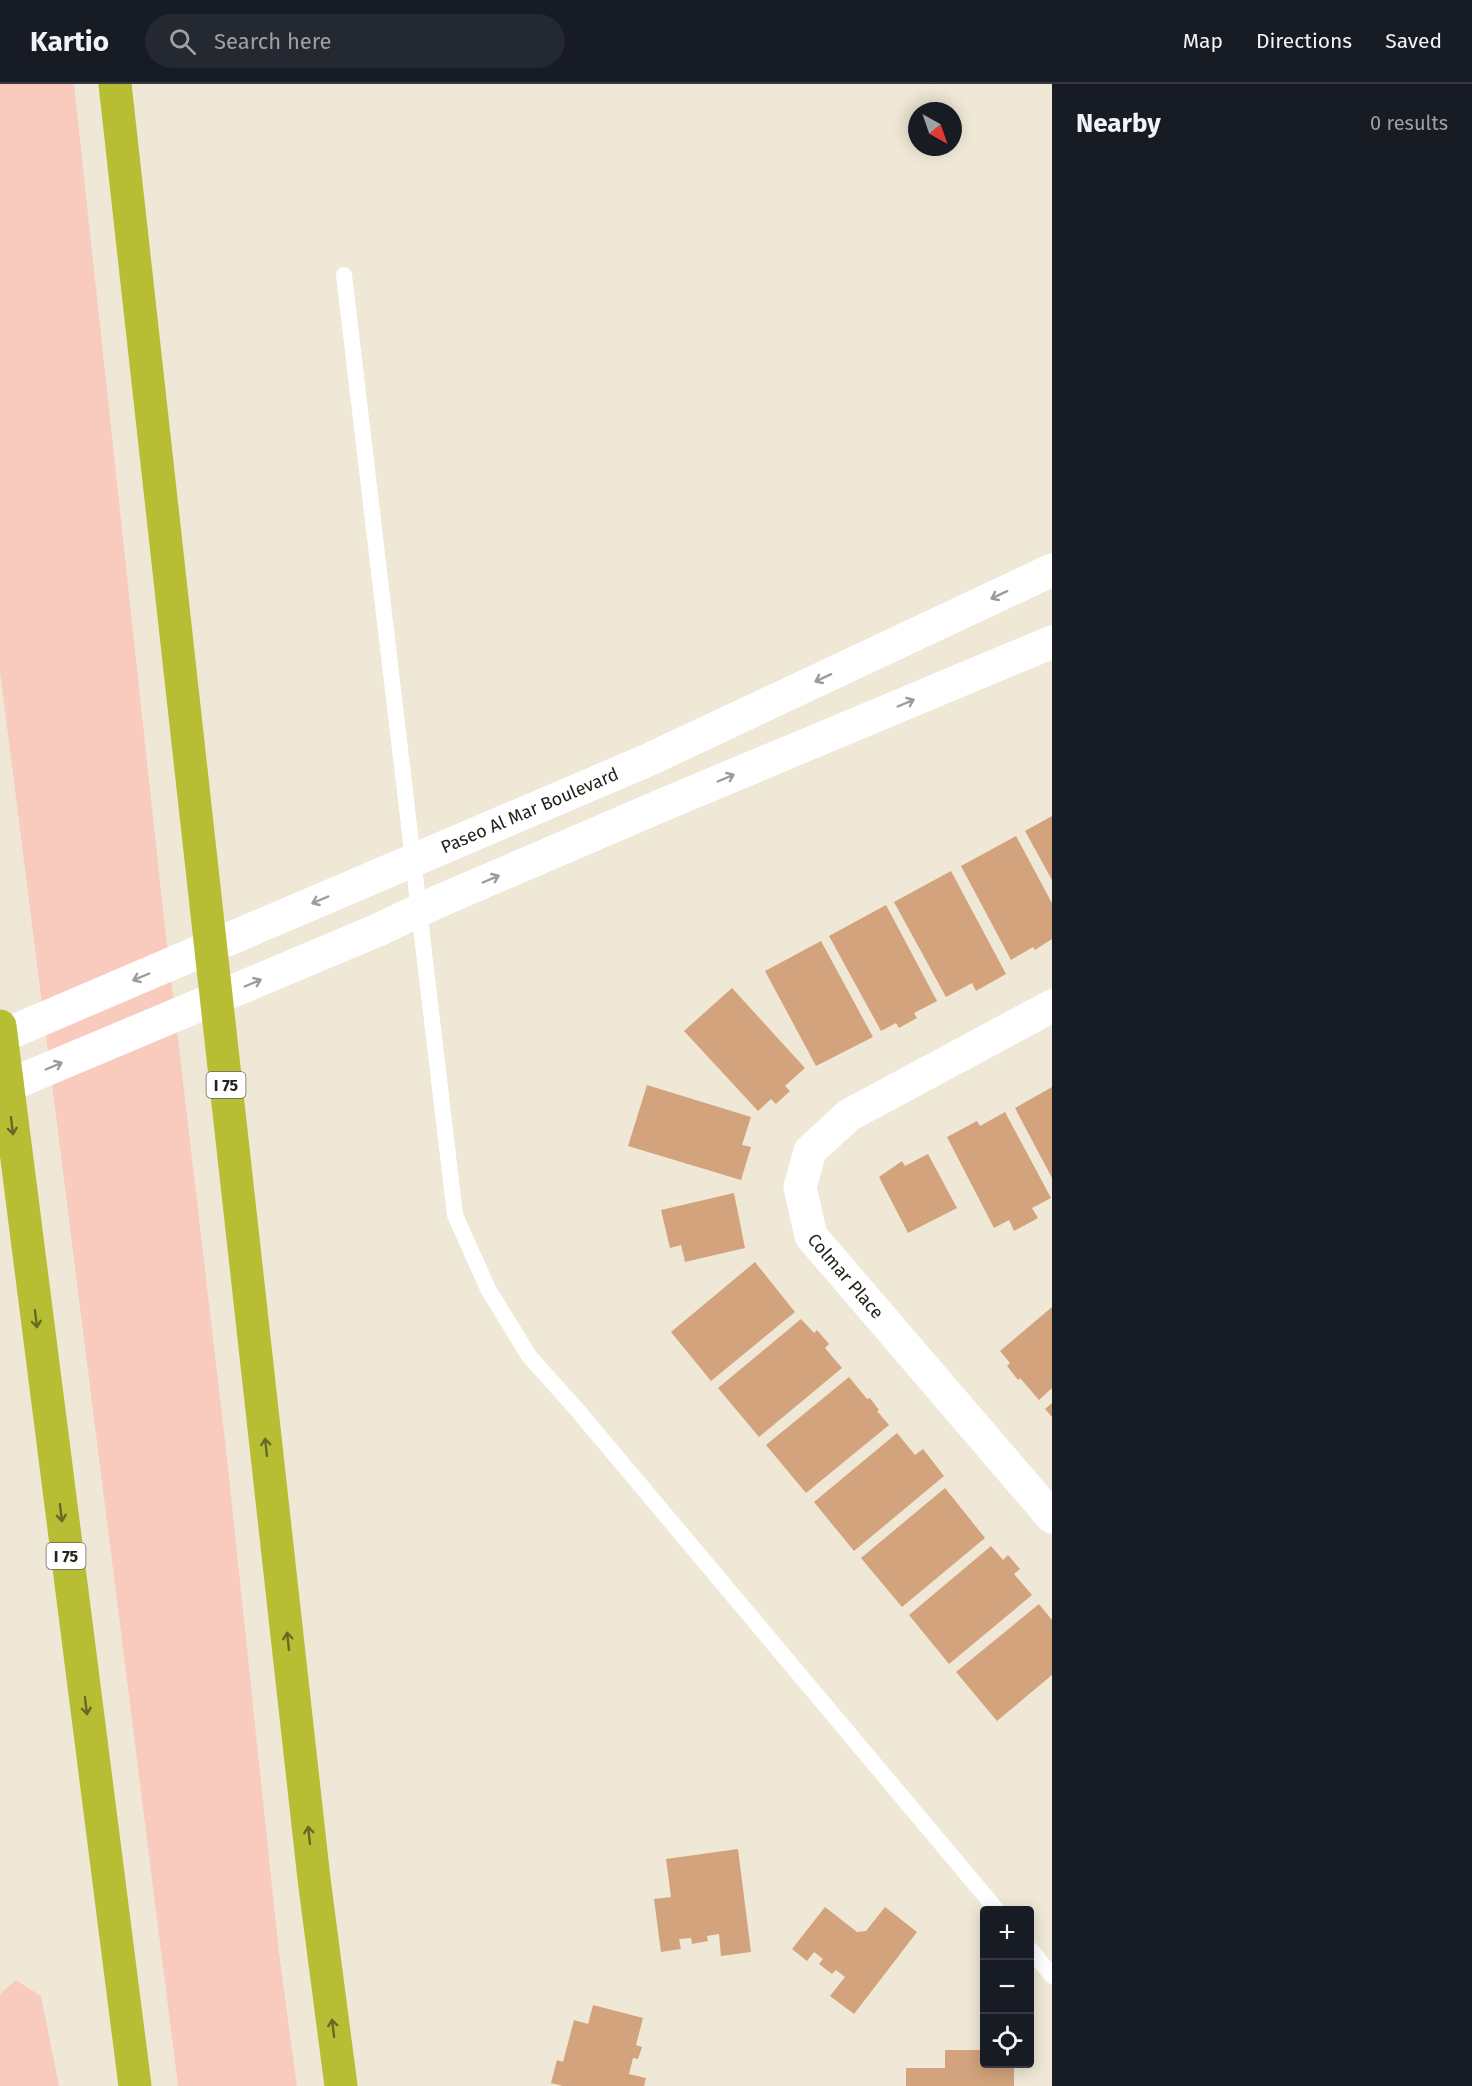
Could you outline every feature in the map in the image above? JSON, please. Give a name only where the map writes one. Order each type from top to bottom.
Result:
[{"type":"highway","name":"I 75","points":[[115,84],[313,1867],[341,2086]]},
{"type":"highway","name":"I 75","points":[[0,1026],[135,2086]]},
{"type":"main road","name":"Paseo Al Mar Boulevard","points":[[0,1038],[648,760],[1052,570]]},
{"type":"main road","points":[[0,1089],[378,930],[437,902],[672,801],[1052,642]]},
{"type":"main road","name":"Colmar Place","points":[[1052,1006],[849,1115],[810,1151],[800,1187],[811,1236],[1052,1517]]},
{"type":"lane","points":[[344,275],[455,1215],[488,1288],[529,1356],[579,1412],[993,1906]]},
{"type":"lane","points":[[1034,1955],[1052,1976]]},
{"type":"shaded area","points":[[0,84],[74,84],[163,910],[227,1458],[279,1953],[297,2086],[178,2086],[0,671]]},
{"type":"shaded area","points":[[16,1980],[41,1996],[59,2086],[0,2086],[0,1994]]},
{"type":"building","points":[[1052,816],[1052,880],[1025,831]]},
{"type":"building","points":[[1016,836],[1052,903],[1052,939],[1035,950],[1033,947],[1011,960],[961,866]]},
{"type":"building","points":[[951,871],[1006,974],[976,991],[972,983],[946,997],[894,902]]},
{"type":"building","points":[[886,905],[937,1001],[914,1013],[917,1018],[899,1028],[896,1023],[881,1031],[829,936]]},
{"type":"building","points":[[821,941],[873,1037],[816,1066],[765,971]]},
{"type":"building","points":[[732,988],[805,1068],[785,1086],[790,1091],[776,1104],[771,1099],[758,1111],[684,1031]]},
{"type":"building","points":[[647,1085],[751,1117],[742,1145],[751,1147],[741,1180],[628,1146]]},
{"type":"building","points":[[1052,1087],[1052,1178],[1015,1108]]},
{"type":"building","points":[[1005,1112],[1051,1198],[1032,1208],[1038,1218],[1014,1231],[1009,1220],[994,1228],[947,1137],[977,1121],[980,1126]]},
{"type":"building","points":[[928,1154],[957,1208],[908,1233],[879,1177],[902,1161],[905,1166]]},
{"type":"building","points":[[734,1193],[745,1248],[685,1262],[681,1245],[670,1248],[661,1210]]},
{"type":"building","points":[[755,1262],[795,1312],[711,1381],[671,1332]]},
{"type":"building","points":[[1052,1307],[1052,1388],[1039,1400],[1020,1378],[1018,1380],[1007,1366],[1010,1363],[1000,1351]]},
{"type":"building","points":[[801,1319],[814,1333],[817,1330],[829,1344],[825,1348],[842,1368],[759,1437],[718,1388]]},
{"type":"building","points":[[849,1377],[867,1399],[870,1398],[889,1425],[806,1493],[766,1445]]},
{"type":"building","points":[[1052,1403],[1052,1417],[1045,1409]]},
{"type":"building","points":[[897,1433],[915,1455],[923,1449],[944,1476],[854,1551],[814,1502]]},
{"type":"building","points":[[945,1488],[985,1538],[902,1607],[861,1558]]},
{"type":"building","points":[[991,1546],[1003,1560],[1008,1555],[1020,1569],[1014,1574],[1032,1595],[949,1664],[909,1615]]},
{"type":"building","points":[[1039,1604],[1052,1620],[1052,1675],[997,1721],[956,1672]]},
{"type":"building","points":[[738,1849],[751,1952],[721,1956],[719,1934],[707,1936],[708,1941],[692,1944],[691,1938],[679,1939],[681,1949],[661,1952],[654,1899],[671,1897],[666,1859]]},
{"type":"building","points":[[825,1907],[857,1932],[866,1931],[885,1907],[917,1932],[854,2014],[830,1996],[845,1977],[836,1970],[832,1974],[819,1964],[823,1959],[814,1952],[807,1961],[792,1949]]},
{"type":"building","points":[[593,2005],[643,2018],[636,2045],[642,2047],[638,2059],[633,2058],[629,2074],[646,2078],[644,2086],[563,2086],[551,2083],[557,2060],[563,2062],[574,2020],[588,2024]]},
{"type":"building","points":[[945,2050],[980,2050],[980,2068],[1014,2068],[1014,2086],[906,2086],[906,2068],[945,2068]]}]
